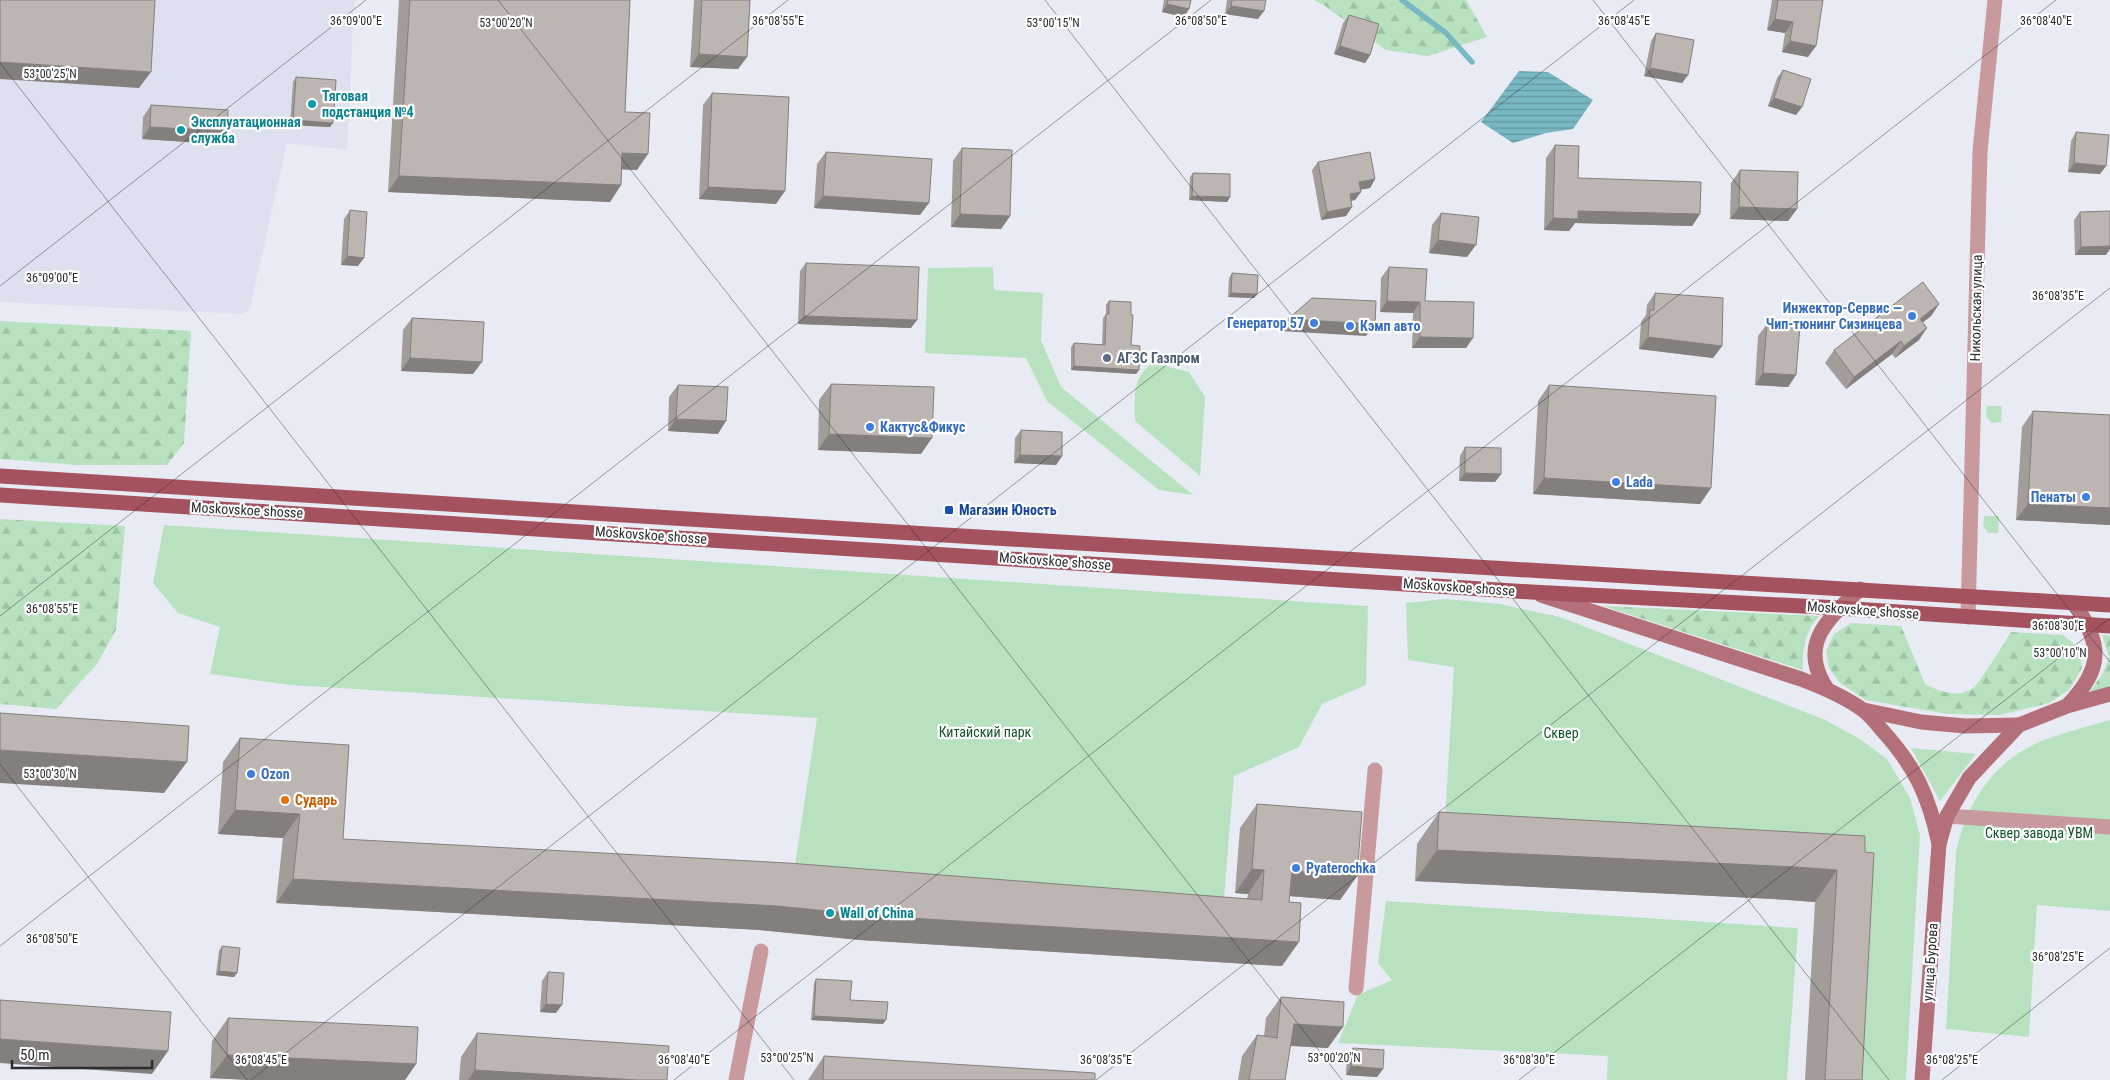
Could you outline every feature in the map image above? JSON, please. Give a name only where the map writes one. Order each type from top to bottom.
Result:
[{"type":"main road","name":"Moskovskoe shosse","points":[[0,476],[1476,568],[2110,605]]},
{"type":"main road","name":"Moskovskoe shosse","points":[[0,495],[1531,592],[1839,608],[2110,626]]},
{"type":"main road","points":[[1826,689],[1817,674],[1815,662],[1816,646],[1824,626],[1839,608],[1860,589]]},
{"type":"main road","points":[[1531,592],[1801,679],[1826,689],[1864,710],[1921,722],[1965,726],[2019,725],[2067,706],[2110,694]]},
{"type":"main road","points":[[2067,706],[2090,678],[2095,663],[2095,646],[2088,625],[2074,603]]},
{"type":"main road","points":[[1864,710],[1900,750],[1914,772],[1928,799],[1939,844]]},
{"type":"main road","points":[[1939,844],[1947,816],[1969,778],[2019,725]]},
{"type":"main road","name":"улица Бурова","points":[[1922,1080],[1939,844]]},
{"type":"street","name":"Никольская улица","points":[[1968,617],[1980,151],[1995,0]]},
{"type":"street","points":[[1356,988],[1375,770]]},
{"type":"street","points":[[1947,816],[2110,827]]},
{"type":"street","points":[[736,1080],[762,950]]},
{"type":"shaded area","points":[[0,0],[354,0],[347,150],[287,143],[250,308],[244,314],[0,302]]},
{"type":"green space","points":[[1314,0],[1466,0],[1487,37],[1428,56],[1386,50]]},
{"type":"green space","points":[[993,267],[994,290],[1043,293],[1041,340],[1061,387],[1193,495],[1159,490],[1047,401],[1026,358],[925,353],[928,268]]},
{"type":"green space","points":[[0,321],[191,331],[184,443],[167,465],[76,465],[0,459]]},
{"type":"green space","points":[[1153,363],[1189,372],[1205,397],[1200,476],[1135,421],[1135,396],[1138,382],[1141,375]]},
{"type":"green space","points":[[1987,406],[2002,406],[2001,422],[1991,423],[1986,416]]},
{"type":"green space","points":[[1984,516],[1999,516],[1998,533],[1988,533],[1983,526]]},
{"type":"green space","points":[[0,519],[125,526],[116,630],[97,664],[56,709],[0,704]]},
{"type":"green space","name":"Китайский парк","points":[[164,525],[1368,606],[1366,685],[1322,704],[1299,747],[1234,776],[1224,898],[794,872],[817,718],[291,685],[210,674],[220,627],[178,613],[153,583]]},
{"type":"green space","name":"Сквер","points":[[1446,599],[1500,604],[1560,617],[1823,719],[1860,739],[1887,759],[1910,798],[1920,835],[1906,1080],[1854,1080],[1865,859],[1444,836],[1454,667],[1408,660],[1406,603]]},
{"type":"green space","points":[[1603,606],[1819,616],[1810,628],[1805,641],[1803,670]]},
{"type":"green space","points":[[1851,623],[1901,626],[1925,684],[1949,693],[1961,693],[1973,688],[2011,632],[2063,635],[2079,648],[2082,668],[2069,690],[2049,703],[2000,715],[1947,714],[1866,700],[1840,683],[1829,668],[1826,651],[1834,634]]},
{"type":"green space","points":[[2102,635],[2110,636],[2110,687],[2089,693],[2103,673],[2109,657]]},
{"type":"green space","name":"Сквер завода УВМ","points":[[2110,720],[2110,911],[2037,905],[2029,1037],[1946,1029],[1956,853],[1966,819],[1974,803],[1994,774],[2021,752],[2055,736]]},
{"type":"green space","points":[[1911,748],[1976,754],[1940,801]]},
{"type":"green space","points":[[1386,901],[1798,928],[1787,1080],[1607,1080],[1608,1056],[1338,1043],[1358,995],[1392,980],[1378,963]]},
{"type":"water","points":[[1519,71],[1548,72],[1593,100],[1573,129],[1546,133],[1513,143],[1481,122]]},
{"type":"building","points":[[0,0],[155,0],[151,72],[0,62]]},
{"type":"building","points":[[410,0],[630,0],[625,112],[650,113],[648,154],[622,153],[621,185],[399,176]]},
{"type":"building","points":[[702,0],[750,0],[747,57],[699,54]]},
{"type":"building","points":[[1168,0],[1191,0],[1189,9],[1167,4]]},
{"type":"building","points":[[1232,0],[1266,0],[1264,11],[1231,6]]},
{"type":"building","points":[[1778,0],[1823,0],[1816,46],[1790,41],[1793,22],[1775,19]]},
{"type":"building","points":[[1349,15],[1379,24],[1370,55],[1340,46]]},
{"type":"building","points":[[1656,33],[1694,40],[1688,75],[1650,68]]},
{"type":"building","points":[[1783,70],[1811,79],[1802,107],[1774,98]]},
{"type":"building","name":"Тяговая подстанция №4","points":[[296,77],[336,80],[333,123],[293,120]]},
{"type":"building","points":[[712,93],[789,97],[785,191],[708,187]]},
{"type":"building","points":[[151,105],[228,110],[227,131],[150,127]]},
{"type":"building","points":[[2076,132],[2109,135],[2106,166],[2074,163]]},
{"type":"building","points":[[1555,145],[1579,146],[1578,178],[1701,182],[1700,214],[1578,211],[1578,219],[1553,218]]},
{"type":"building","points":[[962,148],[1012,150],[1010,216],[960,214]]},
{"type":"building","points":[[826,152],[932,159],[929,203],[823,196]]},
{"type":"building","points":[[1370,152],[1375,179],[1359,182],[1361,192],[1350,194],[1352,207],[1327,212],[1318,162]]},
{"type":"building","points":[[1740,170],[1798,172],[1797,209],[1739,207]]},
{"type":"building","points":[[1193,173],[1230,174],[1230,197],[1192,196]]},
{"type":"building","points":[[350,210],[367,212],[364,258],[347,256]]},
{"type":"building","points":[[2110,211],[2110,246],[2081,247],[2080,212]]},
{"type":"building","points":[[1441,213],[1479,217],[1476,245],[1438,240]]},
{"type":"building","points":[[806,263],[919,267],[917,320],[804,316]]},
{"type":"building","points":[[1389,267],[1427,269],[1425,301],[1474,302],[1473,338],[1420,337],[1420,302],[1387,301]]},
{"type":"building","points":[[1232,273],[1258,275],[1257,294],[1231,293]]},
{"type":"building","points":[[1923,282],[1939,304],[1920,319],[1927,328],[1904,346],[1901,341],[1854,377],[1834,350]]},
{"type":"building","points":[[1655,293],[1723,298],[1722,346],[1648,337],[1650,310],[1654,310]]},
{"type":"building","points":[[1312,298],[1376,301],[1375,324],[1288,319]]},
{"type":"building","points":[[1109,301],[1131,302],[1131,315],[1133,315],[1131,345],[1140,346],[1139,370],[1074,366],[1074,343],[1105,345],[1106,314],[1109,314]]},
{"type":"building","points":[[412,318],[484,322],[482,362],[410,358]]},
{"type":"building","points":[[1767,324],[1800,326],[1796,375],[1763,373]]},
{"type":"building","name":"Кактус&Фикус","points":[[831,384],[934,387],[932,438],[829,434]]},
{"type":"building","points":[[678,385],[728,387],[726,421],[676,419]]},
{"type":"building","points":[[1549,385],[1716,396],[1711,488],[1544,478]]},
{"type":"building","points":[[2033,411],[2110,415],[2110,508],[2028,504]]},
{"type":"building","points":[[1021,430],[1062,432],[1062,456],[1020,455]]},
{"type":"building","points":[[1465,447],[1501,448],[1501,474],[1465,473]]},
{"type":"building","points":[[0,713],[189,726],[187,762],[0,750]]},
{"type":"building","points":[[240,738],[349,745],[343,839],[788,863],[1262,900],[1264,870],[1252,869],[1257,804],[1362,812],[1357,876],[1292,871],[1289,902],[1301,903],[1299,942],[877,916],[777,906],[293,879],[300,814],[235,810]]},
{"type":"building","points":[[1439,812],[1865,836],[1865,852],[1874,853],[1862,1080],[1825,1080],[1837,870],[1437,850]]},
{"type":"building","points":[[222,946],[240,948],[237,973],[219,971]]},
{"type":"building","points":[[548,972],[564,973],[562,1005],[546,1004]]},
{"type":"building","points":[[816,979],[852,981],[850,1000],[888,1002],[886,1020],[814,1016]]},
{"type":"building","points":[[1281,997],[1344,1002],[1343,1027],[1294,1024],[1285,1080],[1249,1080],[1257,1035],[1277,1038]]},
{"type":"building","points":[[0,1000],[171,1012],[168,1051],[0,1039]]},
{"type":"building","points":[[228,1018],[418,1027],[416,1064],[227,1055]]},
{"type":"building","points":[[477,1033],[669,1046],[667,1080],[636,1080],[475,1070]]},
{"type":"building","points":[[1353,1048],[1384,1050],[1383,1069],[1351,1066]]},
{"type":"building","points":[[824,1056],[1095,1073],[1095,1080],[823,1080]]},
{"type":"waterway","points":[[1402,0],[1446,33],[1472,62]]},
{"type":"place","name":"Тяговая подстанция №4","points":[[312,104]]},
{"type":"place","name":"Эксплуатационная служба","points":[[181,130]]},
{"type":"place","name":"Инжектор-Сервис — Чип-тюнинг Сизинцева","points":[[1912,316]]},
{"type":"place","name":"Генератор 57","points":[[1314,323]]},
{"type":"place","name":"Кэмп авто","points":[[1350,326]]},
{"type":"place","name":"АГЗС Газпром","points":[[1107,358]]},
{"type":"place","name":"Кактус&Фикус","points":[[870,427]]},
{"type":"place","name":"Lada","points":[[1616,482]]},
{"type":"place","name":"Пенаты","points":[[2086,497]]},
{"type":"place","name":"Магазин Юность","points":[[949,510]]},
{"type":"place","name":"Ozon","points":[[251,774]]},
{"type":"place","name":"Сударь","points":[[285,800]]},
{"type":"place","name":"Pyaterochka","points":[[1296,868]]},
{"type":"place","name":"Wall of China","points":[[830,913]]}]
